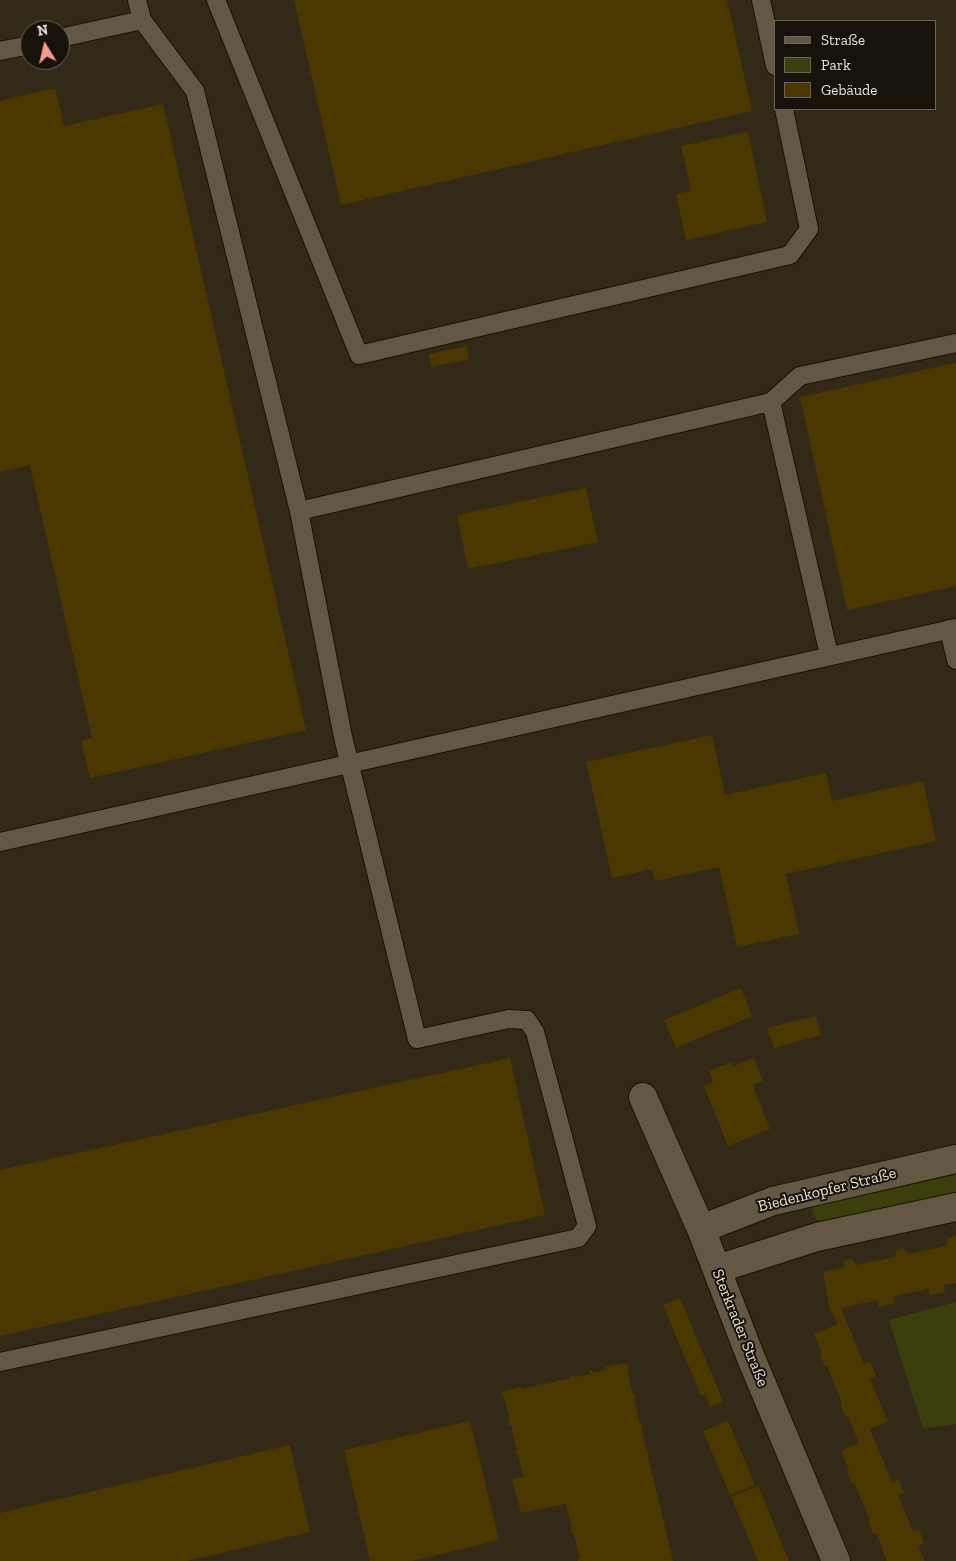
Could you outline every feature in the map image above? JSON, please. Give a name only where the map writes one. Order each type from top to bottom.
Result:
[{"type":"street","name":"Sterkrader Straße","points":[[643,1097],[701,1229],[751,1358],[836,1561]]},
{"type":"street","name":"Biedenkopfer Straße","points":[[701,1229],[773,1200],[956,1159]]},
{"type":"street","points":[[717,1269],[817,1237],[956,1206]]},
{"type":"lane","points":[[0,1362],[578,1238],[586,1226],[535,1032],[528,1020],[509,1019],[417,1039],[343,737],[299,512],[195,91],[142,20],[137,0]]},
{"type":"lane","points":[[216,0],[359,355],[790,255],[809,229],[784,110]]},
{"type":"lane","points":[[761,0],[774,61]]},
{"type":"lane","points":[[70,36],[142,20]]},
{"type":"lane","points":[[0,51],[20,47]]},
{"type":"lane","points":[[299,512],[771,402],[800,376],[956,343]]},
{"type":"lane","points":[[771,402],[829,656]]},
{"type":"lane","points":[[0,842],[952,628],[956,660]]},
{"type":"green space","points":[[956,1166],[956,1194],[823,1223],[816,1219],[812,1212],[813,1204]]},
{"type":"green space","points":[[956,1302],[956,1424],[923,1429],[889,1320]]},
{"type":"building","points":[[294,0],[727,0],[752,111],[341,205]]},
{"type":"building","points":[[55,88],[64,126],[163,104],[306,730],[90,778],[81,741],[92,738],[30,465],[0,472],[0,101]]},
{"type":"building","points":[[748,132],[767,222],[686,240],[676,194],[691,191],[681,146]]},
{"type":"building","points":[[467,346],[469,359],[431,367],[429,354]]},
{"type":"building","points":[[956,363],[956,586],[847,610],[800,397]]},
{"type":"building","points":[[586,488],[598,542],[468,569],[457,515]]},
{"type":"building","points":[[712,735],[725,795],[826,773],[832,801],[923,781],[936,841],[786,874],[799,934],[737,947],[719,867],[655,881],[652,869],[612,878],[586,762]]},
{"type":"building","points":[[741,988],[752,1016],[676,1048],[664,1020]]},
{"type":"building","points":[[816,1016],[821,1035],[774,1048],[767,1028]]},
{"type":"building","points":[[510,1058],[545,1215],[0,1336],[0,1170]]},
{"type":"building","points":[[754,1058],[763,1081],[753,1085],[770,1129],[728,1146],[704,1086],[713,1082],[709,1071],[732,1062],[734,1066]]},
{"type":"building","points":[[956,1236],[956,1283],[944,1285],[945,1292],[930,1295],[929,1289],[893,1296],[895,1303],[879,1307],[877,1300],[841,1308],[864,1364],[870,1361],[876,1376],[870,1379],[888,1422],[870,1429],[892,1482],[899,1479],[904,1493],[898,1495],[913,1531],[919,1529],[924,1543],[918,1546],[925,1561],[887,1561],[876,1533],[873,1534],[868,1521],[870,1520],[847,1471],[849,1470],[841,1451],[859,1443],[848,1416],[845,1417],[840,1404],[842,1403],[827,1366],[825,1366],[820,1355],[822,1354],[814,1334],[838,1324],[830,1310],[823,1272],[844,1268],[844,1261],[851,1259],[856,1265],[895,1257],[897,1249],[904,1248],[909,1254],[946,1246],[948,1238]]},
{"type":"building","points":[[680,1298],[723,1401],[710,1407],[705,1394],[701,1396],[663,1305]]},
{"type":"building","points":[[627,1363],[629,1370],[627,1370],[633,1395],[635,1395],[636,1399],[634,1399],[640,1424],[642,1423],[641,1427],[673,1561],[578,1561],[577,1559],[580,1558],[573,1532],[571,1533],[570,1530],[572,1529],[566,1504],[521,1513],[512,1479],[523,1477],[518,1454],[515,1452],[517,1451],[511,1425],[509,1426],[508,1423],[510,1422],[504,1396],[502,1397],[501,1392],[521,1387],[522,1389],[537,1386],[539,1383],[540,1385],[556,1382],[558,1379],[559,1381],[571,1378],[574,1375],[575,1377],[590,1374],[589,1371],[593,1373],[606,1370],[605,1367]]},
{"type":"building","points":[[470,1421],[499,1540],[412,1561],[370,1561],[344,1450]]},
{"type":"building","points":[[728,1421],[755,1485],[730,1495],[703,1431]]},
{"type":"building","points":[[290,1445],[310,1532],[187,1561],[0,1561],[0,1513]]},
{"type":"building","points":[[758,1486],[789,1561],[758,1561],[731,1497]]}]
